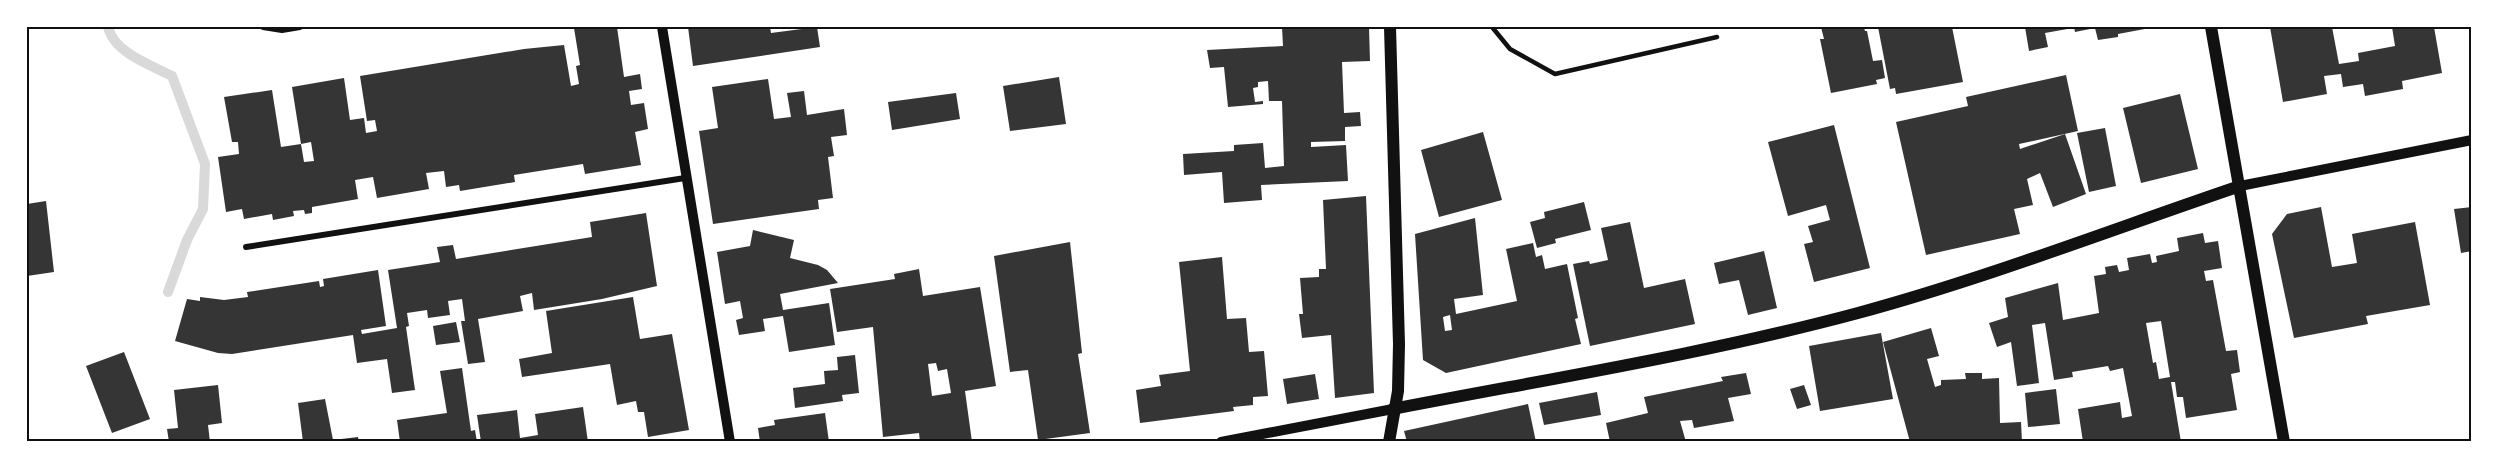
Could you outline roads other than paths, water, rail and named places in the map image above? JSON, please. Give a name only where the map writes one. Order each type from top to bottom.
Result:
[{"type":"main road","points":[[1389,442],[1398,391],[1399,344],[1390,27]]},
{"type":"main road","points":[[2211,27],[2284,442]]},
{"type":"main road","points":[[1393,409],[1611,368],[1857,313],[1932,291],[2240,186]]},
{"type":"street","points":[[264,27],[282,30],[300,27]]},
{"type":"street","points":[[662,27],[730,442]]},
{"type":"street","points":[[2240,186],[2472,140]]},
{"type":"street","points":[[246,248],[685,178]]},
{"type":"street","points":[[1221,442],[1393,409]]},
{"type":"lane","points":[[1492,27],[1510,49],[1555,74],[1717,37]]},
{"type":"waterway","points":[[108,27],[112,36],[125,51],[172,76],[205,164],[203,209],[187,240],[168,292]]}]
